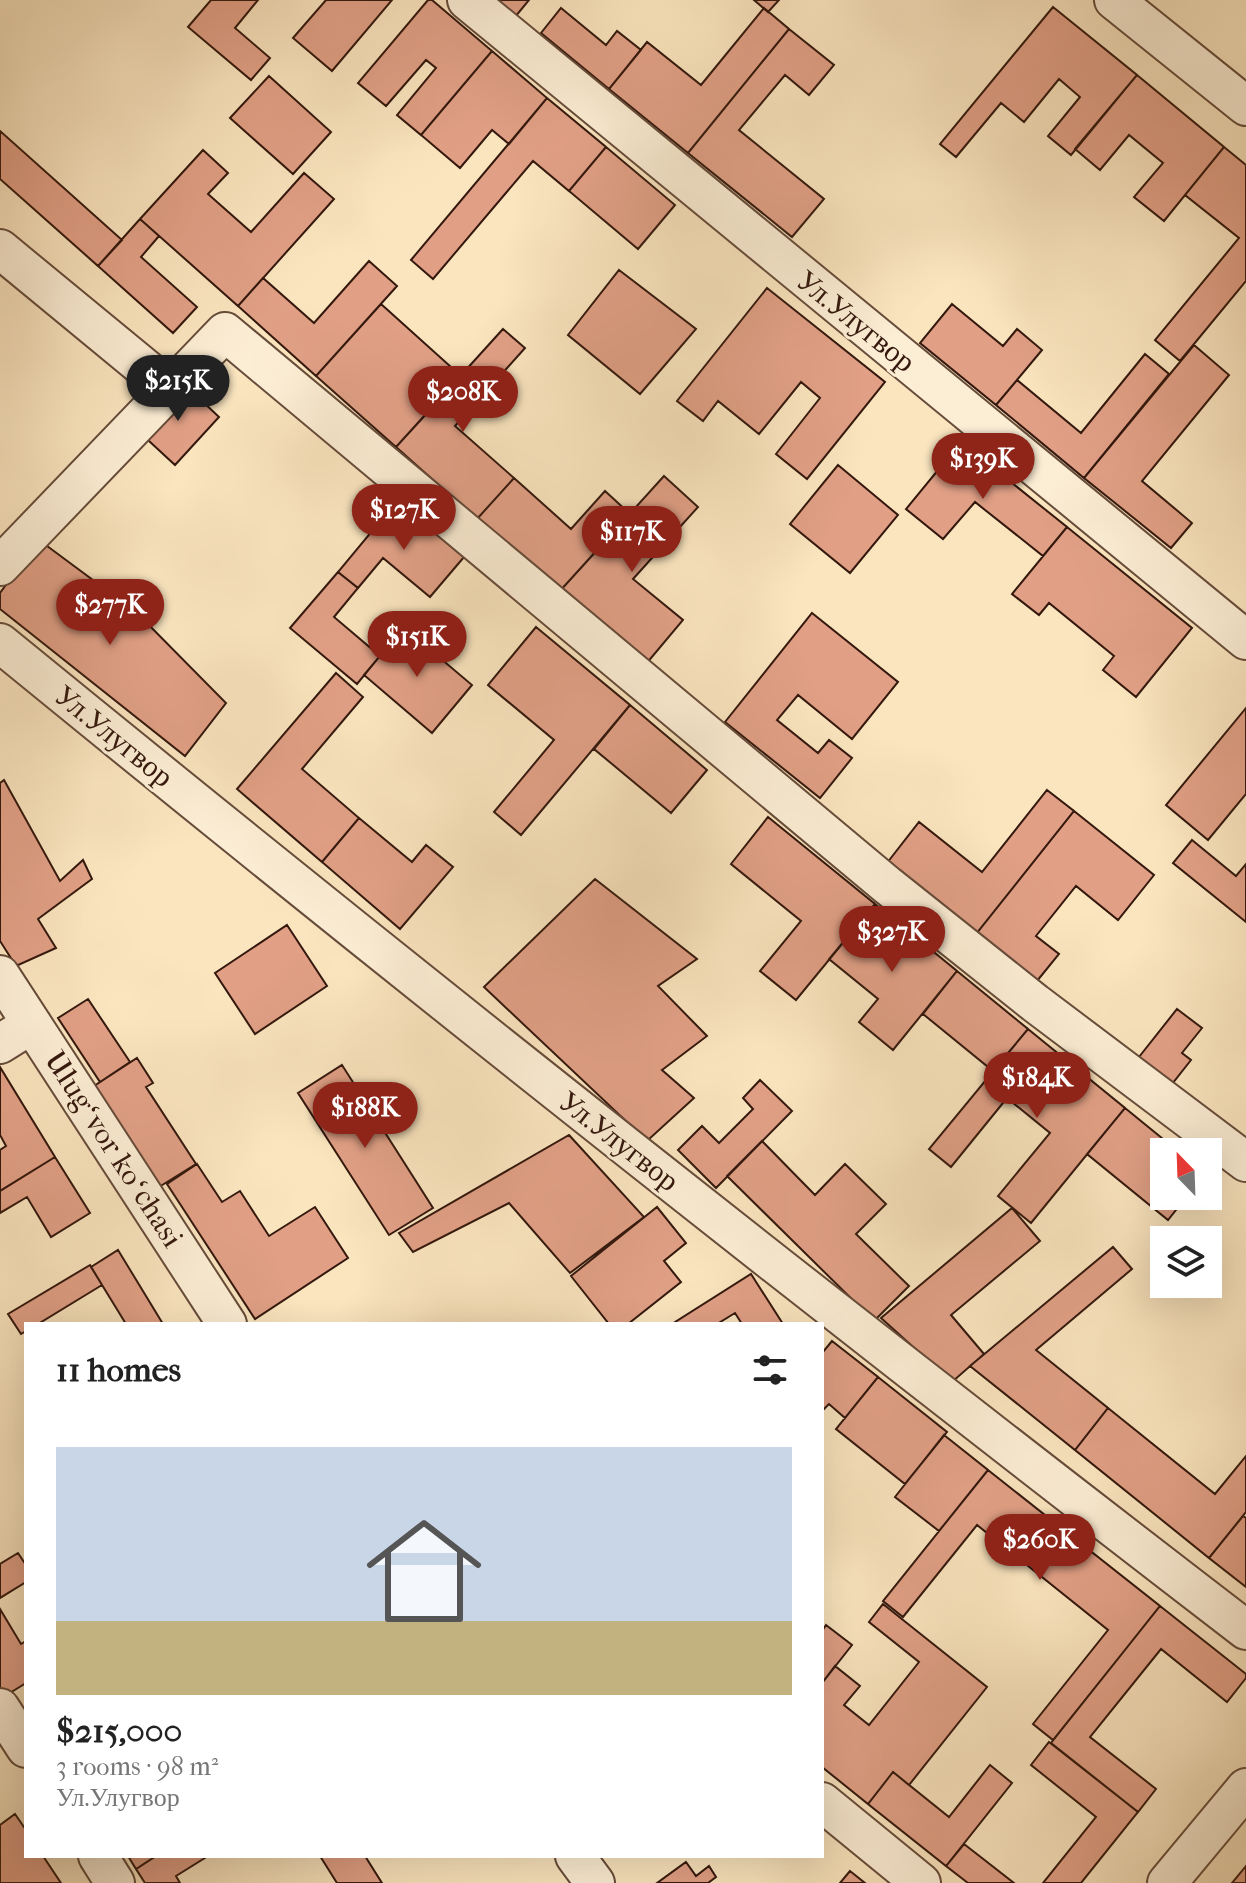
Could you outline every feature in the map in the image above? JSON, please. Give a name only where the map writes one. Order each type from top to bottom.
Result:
[{"type":"street","name":"Ул.Улугвор","points":[[467,0],[1246,640]]},
{"type":"street","points":[[1114,0],[1246,106]]},
{"type":"street","points":[[0,249],[170,389]]},
{"type":"street","points":[[0,566],[225,332],[887,885],[1035,1003],[1246,1162]]},
{"type":"street","name":"Ул.Улугвор","points":[[0,643],[321,905],[670,1182],[1246,1630]]},
{"type":"street","name":"Ulugʻvor koʻchasi","points":[[0,975],[226,1322]]},
{"type":"street","points":[[0,1044],[32,1024]]},
{"type":"street","points":[[0,1708],[24,1745]]},
{"type":"street","points":[[1167,1883],[1246,1788]]},
{"type":"street","points":[[824,1804],[921,1883]]},
{"type":"street","points":[[99,1858],[115,1883]]},
{"type":"street","points":[[576,1858],[595,1883]]},
{"type":"building","points":[[211,0],[258,0],[235,28],[270,58],[251,80],[188,27]]},
{"type":"building","points":[[326,0],[392,0],[332,71],[293,38]]},
{"type":"building","points":[[428,0],[432,0],[492,51],[421,135],[397,115],[436,68],[426,60],[386,106],[358,83]]},
{"type":"building","points":[[493,0],[529,0],[515,17]]},
{"type":"building","points":[[754,0],[779,0],[768,12]]},
{"type":"building","points":[[1053,7],[1137,75],[1071,155],[1048,136],[1080,97],[1059,79],[1024,122],[1001,103],[956,157],[940,144]]},
{"type":"building","points":[[561,8],[606,45],[617,31],[641,50],[609,89],[541,33]]},
{"type":"building","points":[[764,8],[789,29],[688,153],[609,89],[647,42],[701,85]]},
{"type":"building","points":[[789,29],[834,65],[809,95],[785,75],[739,130],[824,199],[792,237],[688,153]]},
{"type":"building","points":[[492,51],[547,98],[509,144],[492,130],[460,168],[421,135]]},
{"type":"building","points":[[1137,75],[1224,147],[1164,221],[1134,197],[1163,163],[1129,135],[1100,170],[1075,149]]},
{"type":"building","points":[[269,76],[331,132],[293,174],[230,118]]},
{"type":"building","points":[[547,98],[606,147],[569,191],[533,161],[433,279],[411,260]]},
{"type":"building","points":[[0,131],[122,240],[98,266],[0,179]]},
{"type":"building","points":[[606,147],[675,205],[638,249],[569,191]]},
{"type":"building","points":[[1224,147],[1246,165],[1246,281],[1180,361],[1155,340],[1239,238],[1185,195]]},
{"type":"building","points":[[203,150],[228,173],[208,194],[251,232],[304,173],[334,199],[238,306],[140,219]]},
{"type":"building","points":[[140,219],[159,236],[141,257],[197,307],[173,333],[98,266]]},
{"type":"building","points":[[369,261],[397,286],[316,376],[238,306],[263,278],[314,323]]},
{"type":"building","points":[[619,270],[696,329],[640,394],[568,335]]},
{"type":"building","points":[[767,288],[885,382],[807,479],[776,454],[820,398],[801,382],[759,434],[718,401],[703,421],[677,401]]},
{"type":"building","points":[[381,304],[461,376],[396,447],[316,376]]},
{"type":"building","points":[[952,304],[1003,346],[1017,329],[1042,350],[996,405],[920,343]]},
{"type":"building","points":[[503,329],[525,348],[455,426],[514,478],[477,519],[396,447]]},
{"type":"building","points":[[1194,345],[1229,375],[1142,481],[1192,523],[1171,548],[1084,478]]},
{"type":"building","points":[[1145,354],[1169,374],[1084,478],[996,405],[1017,380],[1081,433]]},
{"type":"building","points":[[181,381],[219,417],[175,465],[136,429]]},
{"type":"building","points":[[961,442],[1067,527],[1043,556],[975,502],[943,539],[906,509]]},
{"type":"building","points":[[838,465],[898,515],[850,573],[790,524]]},
{"type":"building","points":[[664,476],[698,507],[633,579],[683,620],[646,664],[559,592]]},
{"type":"building","points":[[514,478],[571,529],[605,491],[630,514],[559,592],[477,519]]},
{"type":"building","points":[[397,501],[464,557],[430,597],[383,558],[358,588],[338,572]]},
{"type":"building","points":[[1067,527],[1192,628],[1136,697],[1103,670],[1114,656],[1049,603],[1039,615],[1012,594]]},
{"type":"building","points":[[39,540],[136,612],[226,703],[185,756],[0,609],[0,593]]},
{"type":"building","points":[[338,572],[358,588],[334,617],[380,656],[357,684],[290,628]]},
{"type":"building","points":[[812,613],[898,682],[852,739],[798,695],[777,720],[818,753],[829,740],[852,758],[820,798],[725,722]]},
{"type":"building","points":[[401,625],[472,685],[432,733],[364,675]]},
{"type":"building","points":[[536,627],[630,705],[521,835],[494,812],[554,740],[488,685]]},
{"type":"building","points":[[336,673],[363,697],[302,769],[359,818],[322,862],[237,789]]},
{"type":"building","points":[[630,705],[707,770],[671,813],[594,749]]},
{"type":"building","points":[[1246,708],[1246,794],[1208,840],[1166,805]]},
{"type":"building","points":[[4,780],[60,881],[83,860],[92,879],[38,919],[56,948],[16,966],[0,941],[0,783]]},
{"type":"building","points":[[1047,790],[1074,811],[976,934],[887,863],[919,822],[982,872]]},
{"type":"building","points":[[1074,811],[1154,875],[1118,920],[1076,886],[1036,936],[1059,954],[1037,981],[976,934]]},
{"type":"building","points":[[768,817],[875,904],[796,1000],[760,971],[801,921],[731,864]]},
{"type":"building","points":[[359,818],[412,862],[426,845],[453,867],[400,929],[322,862]]},
{"type":"building","points":[[1192,840],[1236,876],[1246,864],[1246,922],[1173,863]]},
{"type":"building","points":[[595,879],[697,959],[658,986],[707,1036],[662,1070],[694,1098],[647,1141],[484,987]]},
{"type":"building","points":[[875,904],[957,971],[893,1050],[859,1022],[878,999],[829,959]]},
{"type":"building","points":[[287,925],[327,986],[255,1034],[215,973]]},
{"type":"building","points":[[957,971],[1028,1029],[993,1071],[923,1014]]},
{"type":"building","points":[[88,999],[130,1062],[100,1082],[58,1018]]},
{"type":"building","points":[[1177,1009],[1202,1028],[1182,1053],[1191,1060],[1172,1084],[1139,1057]]},
{"type":"building","points":[[1028,1029],[1125,1108],[1031,1223],[998,1196],[1050,1133],[1007,1098],[951,1167],[929,1149]]},
{"type":"building","points":[[137,1058],[153,1083],[146,1087],[196,1164],[159,1187],[94,1086]]},
{"type":"building","points":[[342,1065],[433,1208],[389,1235],[298,1093]]},
{"type":"building","points":[[0,1067],[55,1157],[0,1191],[0,1150],[6,1146],[0,1135]]},
{"type":"building","points":[[760,1080],[792,1111],[716,1188],[678,1150],[702,1126],[719,1143],[753,1109],[743,1098]]},
{"type":"building","points":[[1125,1108],[1162,1138],[1150,1138],[1150,1205],[1087,1154]]},
{"type":"building","points":[[569,1135],[644,1217],[570,1273],[509,1203],[413,1252],[399,1233]]},
{"type":"building","points":[[762,1141],[815,1195],[845,1164],[886,1204],[856,1234],[909,1286],[874,1321],[727,1176]]},
{"type":"building","points":[[55,1157],[90,1213],[51,1237],[27,1197],[0,1213],[0,1191]]},
{"type":"building","points":[[197,1164],[222,1202],[240,1191],[269,1236],[315,1207],[348,1258],[255,1319],[167,1184]]},
{"type":"building","points":[[657,1207],[686,1243],[664,1261],[681,1282],[631,1322],[607,1322],[571,1276]]},
{"type":"building","points":[[1012,1208],[1040,1241],[951,1315],[984,1354],[952,1382],[881,1318]]},
{"type":"building","points":[[1156,1210],[1176,1210],[1168,1220]]},
{"type":"building","points":[[1113,1247],[1132,1269],[1036,1350],[1108,1408],[1075,1450],[970,1366]]},
{"type":"building","points":[[118,1250],[162,1322],[125,1322],[91,1267]]},
{"type":"building","points":[[90,1265],[102,1285],[41,1322],[24,1322],[24,1332],[21,1334],[8,1314]]},
{"type":"building","points":[[751,1274],[782,1322],[741,1322],[735,1313],[720,1322],[675,1322]]},
{"type":"building","points":[[832,1341],[878,1377],[845,1418],[829,1404],[824,1409],[824,1351]]},
{"type":"building","points":[[878,1377],[947,1432],[905,1484],[836,1429]]},
{"type":"building","points":[[1108,1408],[1215,1494],[1246,1456],[1246,1512],[1209,1558],[1075,1450]]},
{"type":"building","points":[[944,1435],[988,1470],[939,1531],[895,1497]]},
{"type":"building","points":[[988,1470],[1160,1606],[1053,1740],[1033,1724],[1108,1630],[977,1525],[903,1617],[883,1601]]},
{"type":"building","points":[[1243,1516],[1246,1518],[1246,1587],[1209,1558]]},
{"type":"building","points":[[18,1553],[24,1562],[24,1583],[0,1598],[0,1564]]},
{"type":"building","points":[[883,1604],[987,1687],[909,1785],[893,1772],[868,1804],[824,1769],[824,1680],[835,1666],[860,1686],[844,1705],[869,1725],[919,1662],[869,1622]]},
{"type":"building","points":[[1160,1606],[1246,1674],[1246,1678],[1227,1702],[1161,1649],[1090,1737],[1156,1789],[1138,1812],[1051,1743]]},
{"type":"building","points":[[0,1609],[21,1644],[24,1642],[24,1684],[5,1696],[0,1688]]},
{"type":"building","points":[[826,1625],[852,1645],[824,1680]]},
{"type":"building","points":[[1049,1742],[1138,1812],[1081,1883],[1043,1883],[1096,1817],[1031,1765]]},
{"type":"building","points":[[990,1765],[1012,1783],[946,1866],[868,1804],[893,1772],[949,1817]]},
{"type":"building","points":[[15,1814],[24,1827],[24,1858],[44,1858],[61,1883],[0,1883],[0,1825]]},
{"type":"building","points":[[964,1844],[1014,1883],[968,1883],[946,1866]]},
{"type":"building","points":[[129,1858],[153,1858],[136,1869]]},
{"type":"building","points":[[153,1858],[205,1858],[176,1876],[180,1883],[145,1883],[136,1869]]},
{"type":"building","points":[[321,1858],[366,1858],[382,1883],[337,1883]]},
{"type":"building","points":[[686,1862],[696,1876],[709,1866],[716,1877],[708,1883],[657,1883]]},
{"type":"building","points":[[1246,1866],[1246,1883],[1232,1883]]},
{"type":"building","points":[[850,1871],[865,1883],[840,1883]]}]
